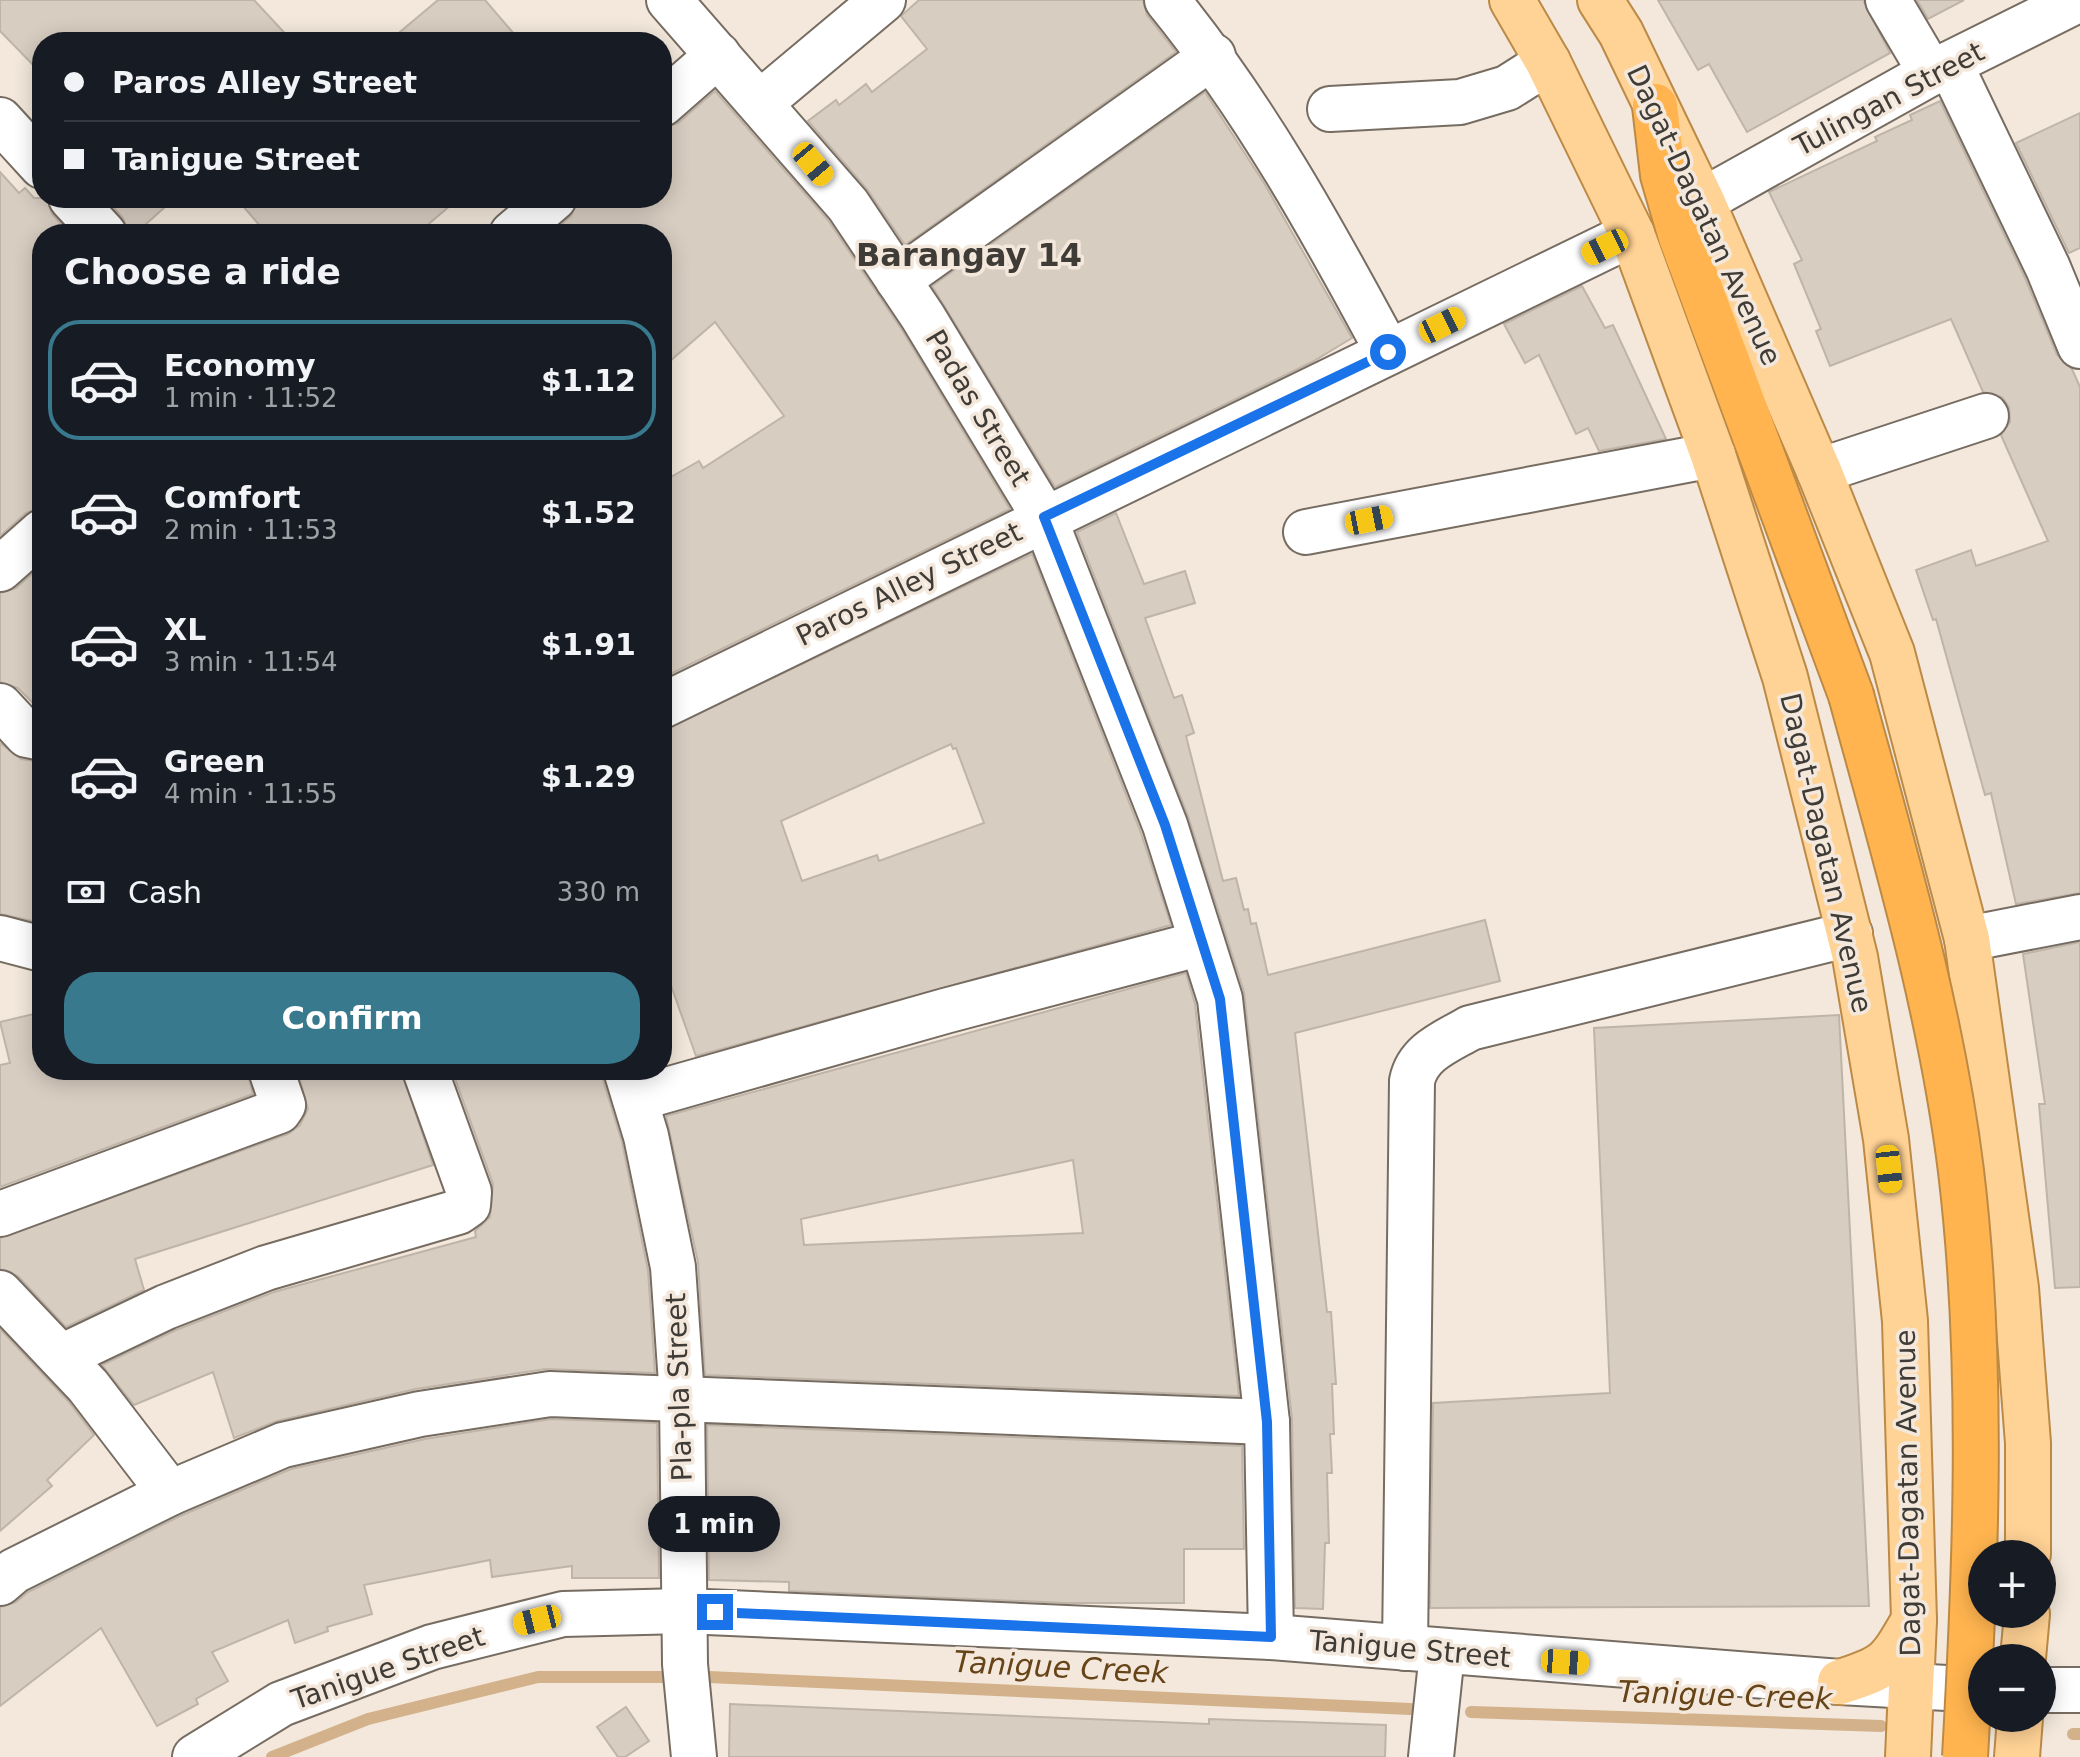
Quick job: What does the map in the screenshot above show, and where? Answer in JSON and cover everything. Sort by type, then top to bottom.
[{"type":"highway","points":[[1655,106],[1663,175],[1681,237],[1851,695],[1920,947],[1961,1171],[1974,1370],[1975,1591],[1965,1757]]},
{"type":"main road","name":"Dagat-Dagatan Avenue","points":[[1512,0],[1548,62],[1632,234],[1713,455],[1785,677],[1850,934],[1886,1139],[1905,1321],[1914,1620],[1908,1757]]},
{"type":"main road","name":"Dagat-Dagatan Avenue","points":[[1600,0],[1621,33],[1702,201],[1819,471],[1892,653],[1967,939],[2016,1288],[2028,1443],[2028,1540]]},
{"type":"main road","points":[[1840,1682],[1878,1670],[1893,1657],[1914,1620]]},
{"type":"main road","points":[[2017,1757],[2019,1732]]},
{"type":"street","name":"Padas Street","points":[[669,0],[848,205],[898,280],[1044,517],[1165,825],[1220,999],[1267,1422],[1271,1637]]},
{"type":"street","points":[[761,102],[883,0]]},
{"type":"street","points":[[1167,0],[1213,56],[1311,210],[1388,352]]},
{"type":"street","points":[[1888,0],[1940,69],[2064,260],[2080,346]]},
{"type":"street","name":"Tulingan Street","points":[[1702,201],[1940,69],[2078,0]]},
{"type":"street","points":[[672,95],[718,55]]},
{"type":"street","points":[[898,280],[1213,56]]},
{"type":"street","points":[[1330,109],[1460,102],[1507,88],[1548,62]]},
{"type":"street","points":[[0,120],[32,155]]},
{"type":"street","points":[[80,208],[95,224]]},
{"type":"street","points":[[524,224],[542,208]]},
{"type":"street","name":"Paros Alley Street","points":[[672,701],[1044,517],[1632,234]]},
{"type":"street","points":[[1819,471],[1986,416]]},
{"type":"street","points":[[1306,532],[1713,455]]},
{"type":"street","points":[[0,569],[32,541]]},
{"type":"street","points":[[0,706],[27,735],[32,736]]},
{"type":"street","points":[[1967,939],[2080,917]]},
{"type":"street","points":[[1431,1757],[1424,1650],[1412,1081],[1415,1066],[1433,1049],[1470,1028],[1850,934]]},
{"type":"street","points":[[0,938],[32,946]]},
{"type":"street","points":[[672,1074],[945,1011],[1202,943]]},
{"type":"street","points":[[0,1214],[279,1111],[283,1105],[274,1080]]},
{"type":"street","points":[[61,1357],[166,1307],[266,1268],[458,1212],[468,1205],[469,1192],[429,1080]]},
{"type":"street","name":"Pla-pla Street","points":[[630,1084],[673,1267],[682,1398],[684,1611],[694,1757]]},
{"type":"street","points":[[0,1293],[61,1357],[144,1454],[170,1493]]},
{"type":"street","points":[[5,1570],[170,1493],[283,1445],[420,1414],[550,1394],[1267,1422]]},
{"type":"street","name":"Tanigue Street","points":[[195,1757],[281,1704],[432,1647],[563,1614],[684,1611],[1271,1637],[1968,1689]]},
{"type":"street","points":[[2056,1690],[2080,1690]]},
{"type":"building","points":[[0,0],[254,0],[284,32],[32,32],[32,64],[0,31]]},
{"type":"building","points":[[438,0],[485,0],[512,32],[400,32]]},
{"type":"building","points":[[919,0],[1143,0],[1147,15],[1176,52],[905,245],[867,189],[808,121],[836,100],[839,105],[866,84],[872,92],[927,49],[901,16]]},
{"type":"building","points":[[1658,0],[1863,0],[1890,53],[1747,132],[1709,64],[1698,70]]},
{"type":"building","points":[[1917,0],[1964,0],[1928,19]]},
{"type":"building","points":[[715,91],[828,220],[902,330],[1010,509],[672,673],[672,476],[699,461],[703,468],[784,416],[715,322],[672,359],[672,224],[562,224],[571,216],[574,208],[672,208],[672,125]]},
{"type":"building","points":[[1205,92],[1264,183],[1352,338],[1312,362],[1055,487],[932,286]]},
{"type":"building","points":[[1940,101],[2025,278],[2057,355],[2072,369],[2080,387],[2080,893],[2016,904],[1991,793],[1985,795],[1936,619],[1933,620],[1916,570],[1971,550],[1976,566],[2048,541],[2001,435],[2010,422],[2009,407],[2002,397],[1983,392],[1951,319],[1830,366],[1816,331],[1821,329],[1794,264],[1802,260],[1769,192],[1877,141],[1875,137],[1912,120],[1910,115]]},
{"type":"building","points":[[2080,113],[2080,248],[2069,253],[2016,143]]},
{"type":"building","points":[[0,172],[19,193],[25,188],[32,196],[32,208],[50,208],[61,224],[32,224],[32,511],[0,536]]},
{"type":"building","points":[[114,208],[164,208],[146,224],[125,224]]},
{"type":"building","points":[[245,208],[447,208],[429,224],[258,224]]},
{"type":"building","points":[[1582,286],[1605,328],[1613,325],[1666,439],[1599,451],[1588,428],[1576,434],[1539,355],[1525,363],[1504,324]]},
{"type":"building","points":[[1116,513],[1144,584],[1185,571],[1195,603],[1145,618],[1174,698],[1182,695],[1194,733],[1186,736],[1223,881],[1236,878],[1244,910],[1248,909],[1251,924],[1256,923],[1268,975],[1485,920],[1500,981],[1295,1033],[1327,1312],[1331,1312],[1336,1384],[1332,1384],[1334,1434],[1330,1434],[1332,1473],[1327,1473],[1329,1543],[1325,1543],[1323,1609],[1295,1608],[1292,1419],[1244,992],[1188,816],[1077,532]]},
{"type":"building","points":[[1032,554],[1141,833],[1171,925],[696,1056],[672,988],[672,726]],"holes":[[[951,744],[953,749],[956,748],[984,823],[879,861],[877,855],[802,881],[781,821]]]},
{"type":"building","points":[[32,574],[32,702],[18,688],[0,682],[0,593],[16,588]]},
{"type":"building","points":[[0,743],[21,759],[32,761],[32,921],[0,914]]},
{"type":"building","points":[[2080,942],[2080,1287],[2055,1288],[2039,1104],[2045,1104],[2023,954]]},
{"type":"building","points":[[1186,973],[1195,1004],[1239,1396],[705,1375],[698,1262],[666,1116]],"holes":[[[1073,1160],[1083,1233],[804,1245],[801,1219]]]},
{"type":"building","points":[[32,1014],[32,1080],[250,1080],[253,1094],[0,1187],[0,1065],[10,1063],[0,1022]]},
{"type":"building","points":[[1839,1015],[1869,1606],[1430,1608],[1433,1403],[1610,1393],[1594,1028]]},
{"type":"building","points":[[300,1080],[404,1080],[433,1165],[135,1259],[144,1290],[66,1327],[18,1276],[0,1269],[0,1238],[288,1134],[300,1125],[308,1109]]},
{"type":"building","points":[[456,1080],[603,1080],[622,1142],[648,1270],[655,1373],[546,1369],[416,1389],[277,1421],[234,1438],[213,1372],[134,1405],[102,1365],[176,1330],[274,1292],[476,1237],[475,1231],[490,1217],[493,1184]]},
{"type":"building","points":[[0,1329],[69,1402],[94,1435],[47,1480],[52,1486],[0,1531]]},
{"type":"building","points":[[551,1419],[657,1423],[659,1578],[572,1578],[572,1566],[492,1577],[490,1560],[364,1585],[372,1614],[327,1627],[328,1631],[295,1643],[288,1620],[212,1652],[228,1681],[196,1699],[198,1704],[157,1726],[101,1628],[0,1706],[0,1607],[16,1602],[28,1592],[180,1516],[291,1469],[425,1439]]},
{"type":"building","points":[[707,1425],[1242,1446],[1244,1549],[1184,1549],[1184,1603],[1066,1603],[789,1591],[789,1582],[709,1580]]},
{"type":"building","points":[[730,1704],[1209,1724],[1209,1719],[1386,1725],[1385,1757],[729,1757]]},
{"type":"building","points":[[626,1707],[649,1741],[625,1757],[618,1757],[597,1727]]},
{"type":"waterway","name":"Tanigue Creek","points":[[272,1757],[368,1719],[538,1677],[671,1677]]},
{"type":"waterway","name":"Tanigue Creek","points":[[709,1677],[1410,1709]]},
{"type":"waterway","name":"Tanigue Creek","points":[[1471,1712],[1881,1726]]},
{"type":"waterway","name":"Tanigue Creek","points":[[2073,1734],[2080,1734]]},
{"type":"district","name":"Barangay 14","points":[[969,255]]},
{"type":"route","points":[[715,1612],[1271,1637],[1267,1422],[1240,1157],[1220,999],[1165,825],[1044,517],[1388,352]]}]
